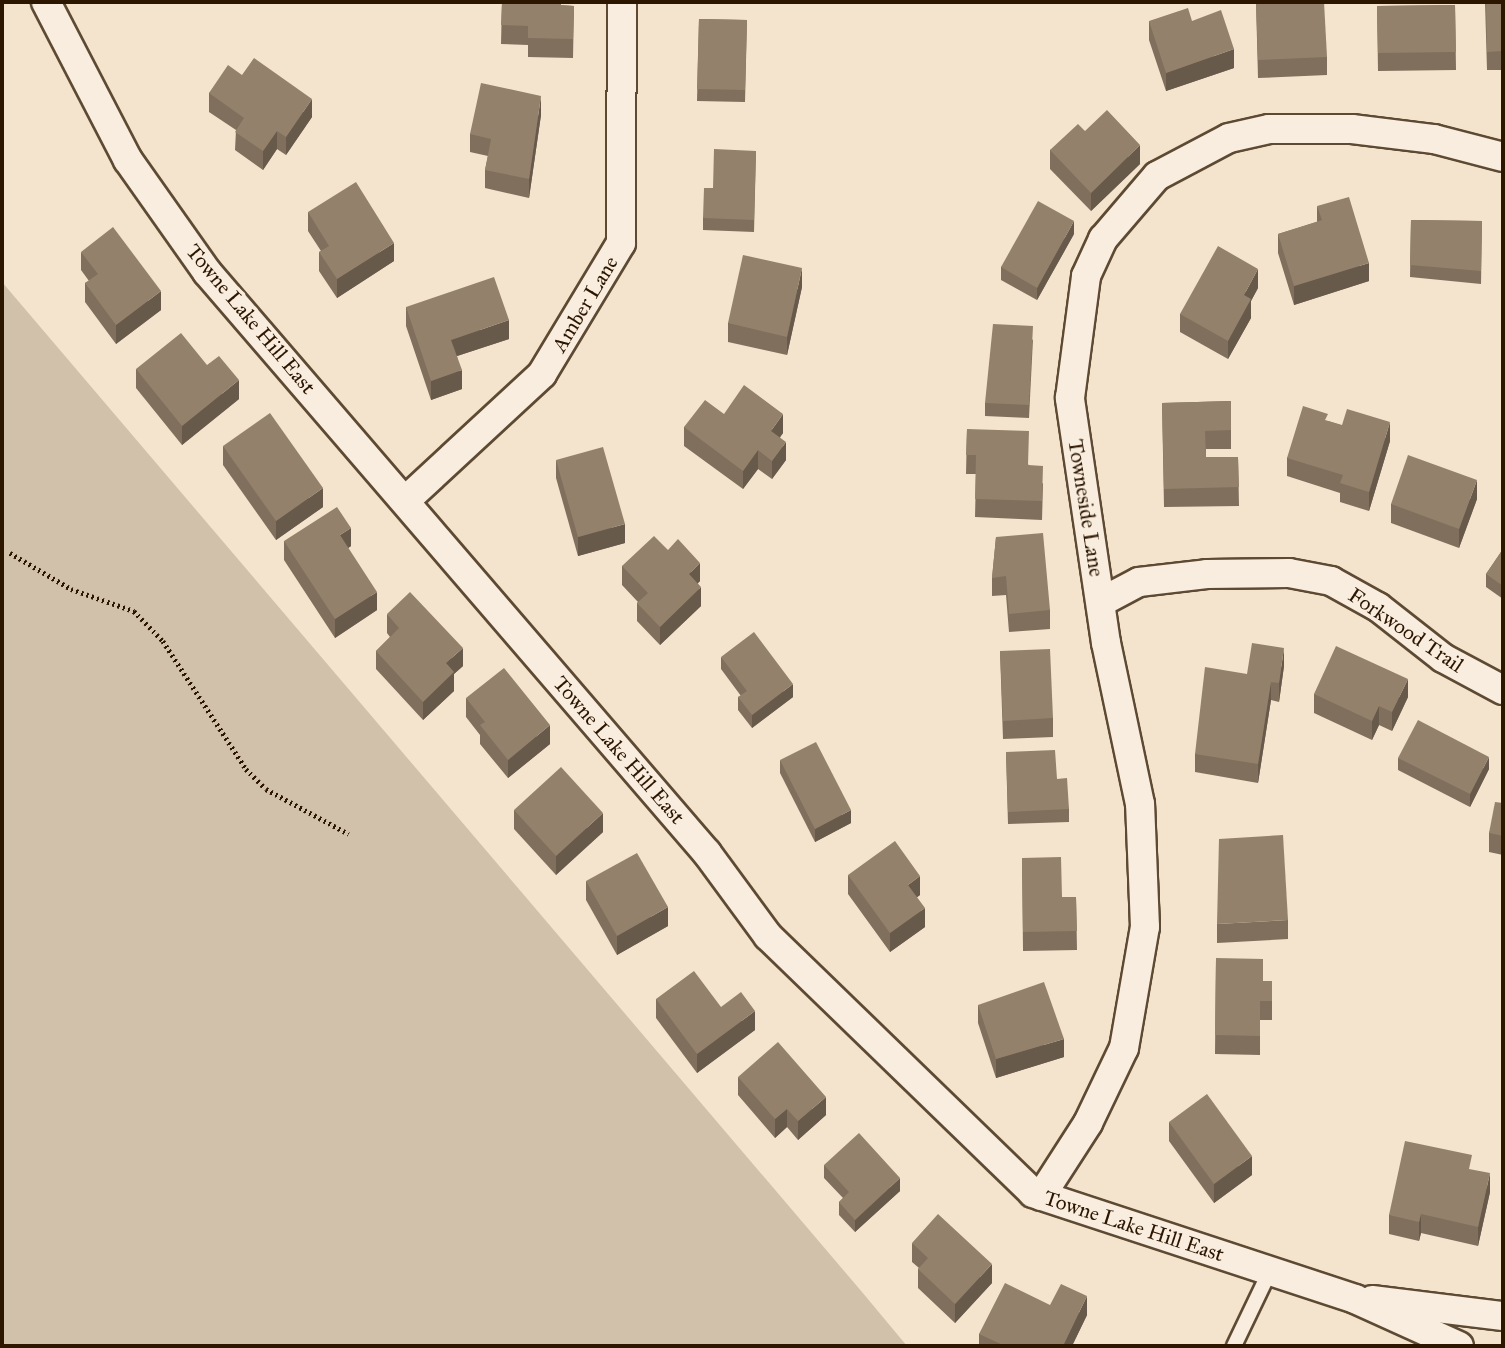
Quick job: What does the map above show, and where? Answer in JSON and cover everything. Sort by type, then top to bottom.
[{"type":"street","name":"Towne Lake Hill East","points":[[46,2],[128,160],[207,272],[707,853],[768,936],[1041,1196],[1355,1299],[1459,1346]]},
{"type":"street","name":"Amber Lane","points":[[405,502],[542,374],[621,243],[622,2]]},
{"type":"street","name":"Towneside Lane","points":[[1041,1196],[1108,1087],[1141,968],[1143,831],[1074,439],[1070,357],[1086,276],[1127,205],[1191,154],[1269,129],[1393,133],[1503,157]]},
{"type":"street","name":"Forkwood Trail","points":[[1101,601],[1139,582],[1207,574],[1289,573],[1331,581],[1378,607],[1443,658],[1503,690]]},
{"type":"street","name":"Towne Lake Hill East","points":[[1355,1299],[1464,1306],[1503,1316]]},
{"type":"lane","points":[[1234,1346],[1270,1271]]},
{"type":"path","points":[[10,553],[71,589],[134,611],[163,641],[246,769],[266,789],[349,834]]},
{"type":"shaded area","points":[[2,282],[862,1292],[907,1346],[2,1346]]},
{"type":"building","points":[[502,2],[561,2],[561,5],[574,6],[573,39],[528,38],[528,26],[501,25]]},
{"type":"building","points":[[1256,2],[1324,2],[1327,57],[1258,60]]},
{"type":"building","points":[[1486,2],[1503,2],[1503,51],[1487,52]]},
{"type":"building","points":[[1455,5],[1456,52],[1378,53],[1377,6]]},
{"type":"building","points":[[1188,8],[1192,21],[1221,10],[1234,49],[1166,73],[1149,21]]},
{"type":"building","points":[[699,19],[747,20],[745,90],[697,89]]},
{"type":"building","points":[[254,58],[312,99],[286,137],[277,131],[263,151],[235,132],[244,118],[209,93],[228,65],[242,75]]},
{"type":"building","points":[[481,83],[541,96],[529,179],[485,170],[491,139],[470,134]]},
{"type":"building","points":[[1107,110],[1140,145],[1091,193],[1050,150],[1078,124],[1085,131]]},
{"type":"building","points":[[714,149],[756,151],[754,220],[703,218],[704,188],[713,188]]},
{"type":"building","points":[[356,182],[394,243],[337,279],[319,252],[329,246],[308,212]]},
{"type":"building","points":[[1349,197],[1369,263],[1294,286],[1278,234],[1322,220],[1317,206]]},
{"type":"building","points":[[1038,201],[1074,221],[1037,288],[1001,267]]},
{"type":"building","points":[[1411,220],[1482,221],[1481,271],[1410,265]]},
{"type":"building","points":[[113,227],[161,291],[116,325],[85,283],[98,274],[81,252]]},
{"type":"building","points":[[1218,246],[1258,269],[1244,295],[1251,299],[1228,341],[1180,314]]},
{"type":"building","points":[[743,255],[802,268],[787,337],[728,323]]},
{"type":"building","points":[[494,277],[509,320],[451,340],[462,370],[431,381],[406,307]]},
{"type":"building","points":[[993,324],[1033,326],[1029,405],[985,403]]},
{"type":"building","points":[[181,333],[207,365],[219,356],[239,380],[182,426],[136,369]]},
{"type":"building","points":[[744,385],[783,414],[771,431],[786,442],[772,461],[758,450],[743,471],[684,427],[705,400],[724,414]]},
{"type":"building","points":[[1231,401],[1231,430],[1205,431],[1206,457],[1238,457],[1239,487],[1164,489],[1162,403]]},
{"type":"building","points":[[1303,406],[1328,414],[1325,420],[1342,425],[1347,409],[1390,422],[1369,492],[1340,483],[1343,475],[1287,458]]},
{"type":"building","points":[[270,413],[323,488],[276,521],[223,446]]},
{"type":"building","points":[[967,429],[1029,431],[1028,465],[1043,466],[1042,501],[975,499],[976,455],[966,455]]},
{"type":"building","points":[[603,447],[625,524],[578,537],[556,460]]},
{"type":"building","points":[[1408,455],[1477,480],[1459,529],[1391,504]]},
{"type":"building","points":[[337,507],[351,528],[340,535],[377,592],[335,619],[284,541]]},
{"type":"building","points":[[1043,533],[1050,610],[1009,614],[1006,576],[992,578],[996,537]]},
{"type":"building","points":[[654,536],[668,550],[678,539],[700,563],[689,574],[701,587],[660,627],[637,603],[648,593],[622,566]]},
{"type":"building","points":[[1503,549],[1503,586],[1486,574]]},
{"type":"building","points":[[410,592],[463,648],[446,663],[454,672],[423,702],[376,651],[399,628],[387,614]]},
{"type":"building","points":[[754,632],[793,684],[752,715],[738,697],[747,691],[721,657]]},
{"type":"building","points":[[1252,643],[1284,648],[1279,683],[1271,682],[1258,764],[1195,754],[1205,667],[1247,674]]},
{"type":"building","points":[[1336,646],[1408,679],[1392,712],[1379,706],[1372,721],[1314,694]]},
{"type":"building","points":[[1050,649],[1053,718],[1003,721],[1000,651]]},
{"type":"building","points":[[504,668],[550,725],[508,760],[480,725],[485,722],[466,698]]},
{"type":"building","points":[[1418,720],[1489,757],[1470,794],[1398,758]]},
{"type":"building","points":[[816,742],[851,810],[815,829],[780,760]]},
{"type":"building","points":[[1055,750],[1057,779],[1067,778],[1069,809],[1008,812],[1006,752]]},
{"type":"building","points":[[561,767],[603,813],[556,856],[514,810]]},
{"type":"building","points":[[1495,802],[1503,803],[1503,836],[1489,833]]},
{"type":"building","points":[[1283,835],[1288,920],[1217,924],[1219,839]]},
{"type":"building","points":[[895,841],[920,876],[908,885],[925,908],[890,933],[848,875]]},
{"type":"building","points":[[637,853],[668,907],[617,936],[586,881]]},
{"type":"building","points":[[1061,857],[1062,897],[1076,897],[1077,931],[1023,932],[1022,858]]},
{"type":"building","points":[[1216,958],[1263,959],[1263,981],[1272,981],[1272,1001],[1260,1001],[1260,1036],[1215,1035]]},
{"type":"building","points":[[694,971],[721,1007],[741,992],[755,1011],[697,1054],[656,999]]},
{"type":"building","points":[[1044,982],[1064,1039],[996,1059],[978,1005]]},
{"type":"building","points":[[778,1042],[826,1097],[798,1121],[787,1109],[775,1119],[738,1077]]},
{"type":"building","points":[[1207,1094],[1252,1156],[1214,1184],[1169,1122]]},
{"type":"building","points":[[859,1133],[900,1178],[855,1220],[839,1202],[849,1192],[824,1165]]},
{"type":"building","points":[[1405,1141],[1472,1155],[1469,1169],[1490,1173],[1478,1227],[1421,1214],[1419,1222],[1389,1215]]},
{"type":"building","points":[[938,1214],[992,1264],[955,1304],[918,1269],[928,1258],[912,1243]]},
{"type":"building","points":[[1005,1283],[1050,1305],[1061,1284],[1087,1296],[1063,1346],[1005,1346],[979,1334]]}]
